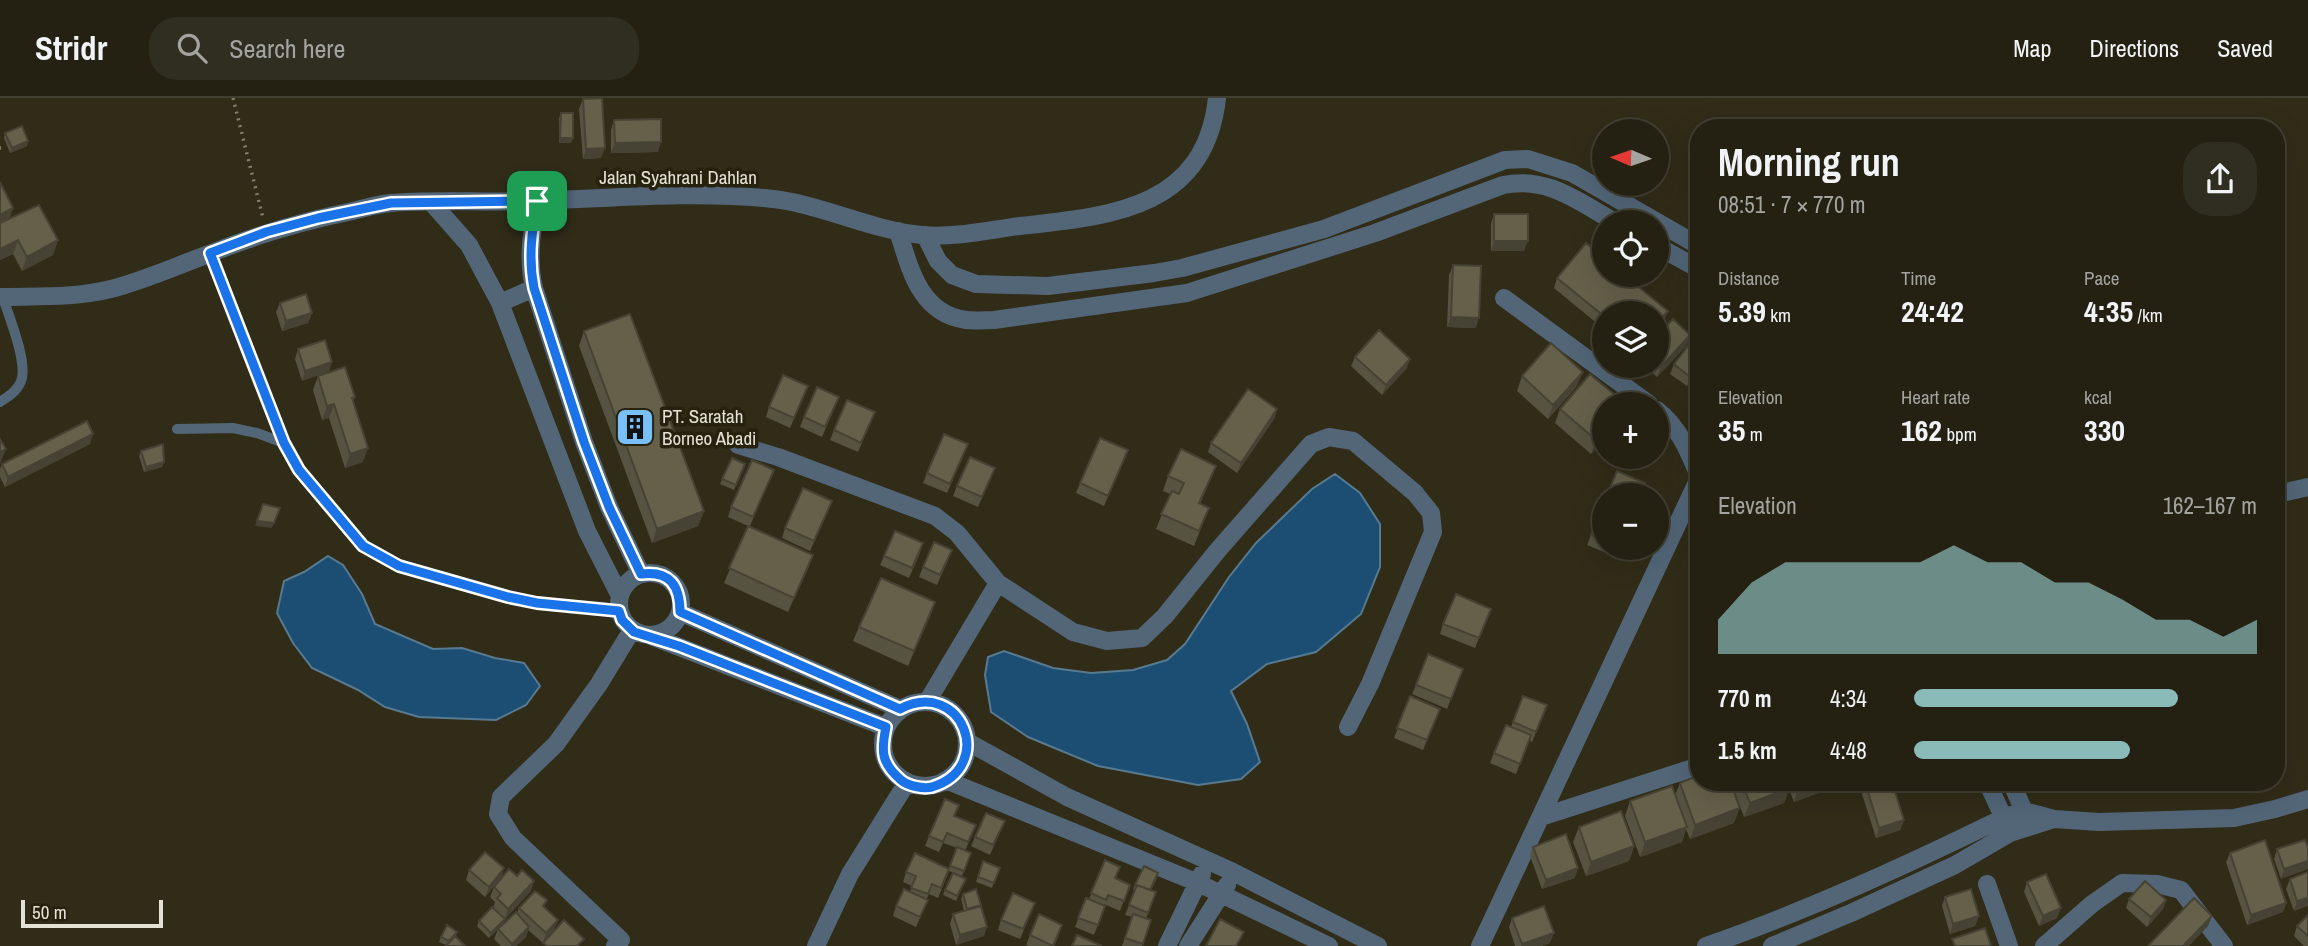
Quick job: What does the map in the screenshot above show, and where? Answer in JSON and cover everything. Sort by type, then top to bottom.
[{"type":"street","name":"Jalan Syahrani Dahlan","points":[[1,297],[76,295],[108,290],[150,278],[266,232],[391,203],[696,195],[764,198],[798,202],[898,231],[925,235],[1075,220],[1135,207],[1175,185],[1198,160],[1214,123],[1217,98]]},
{"type":"street","points":[[925,235],[937,261],[952,275],[976,284],[1048,286],[1154,273],[1182,268],[1324,229],[1505,160],[1528,159],[1572,173],[1690,241]]},
{"type":"street","points":[[898,231],[919,289],[929,303],[946,314],[965,320],[994,320],[1187,293],[1375,233],[1503,186],[1522,182],[1558,191],[1593,210]]},
{"type":"street","points":[[537,201],[530,248],[534,288],[584,442],[609,507],[641,574]]},
{"type":"street","points":[[432,203],[468,245],[500,303],[587,531],[619,603],[622,620],[642,635],[651,636],[886,727]]},
{"type":"street","points":[[1669,253],[1690,264]]},
{"type":"street","points":[[1018,285],[1022,315]]},
{"type":"street","points":[[500,303],[534,288]]},
{"type":"street","points":[[1504,298],[1633,392]]},
{"type":"street","points":[[1669,421],[1690,455]]},
{"type":"street","points":[[738,445],[778,457],[934,516],[957,533],[998,583],[1073,632],[1107,642],[1142,638],[1165,616],[1217,550],[1311,444],[1329,437],[1353,441],[1415,493],[1431,513],[1433,532],[1370,684],[1348,727]]},
{"type":"street","points":[[2285,492],[2308,487]]},
{"type":"street","points":[[1480,946],[1690,496]]},
{"type":"street","points":[[619,603],[628,582],[641,574],[662,575],[670,580],[680,598],[680,612],[671,628],[651,636]]},
{"type":"street","points":[[928,702],[998,583]]},
{"type":"street","points":[[680,612],[900,709]]},
{"type":"street","points":[[621,944],[513,838],[498,814],[501,797],[556,744],[599,684],[632,630]]},
{"type":"street","points":[[911,704],[939,704],[954,713],[964,726],[968,742],[963,764],[948,781],[927,788],[906,784],[889,769],[882,748],[886,727],[900,709],[911,704]]},
{"type":"street","points":[[968,742],[1067,797],[1233,872],[1378,946]]},
{"type":"street","points":[[1541,817],[1690,769]]},
{"type":"street","points":[[948,781],[1196,882],[1329,946]]},
{"type":"street","points":[[816,946],[850,874],[906,784]]},
{"type":"street","points":[[1995,791],[2007,825]]},
{"type":"street","points":[[2015,791],[2028,819]]},
{"type":"street","points":[[1706,946],[1775,922],[2007,825],[2028,819],[2054,818],[2098,822],[2234,818],[2308,799]]},
{"type":"street","points":[[1772,946],[1851,914],[1955,865],[2007,825]]},
{"type":"street","points":[[1167,946],[1196,882],[1209,863]]},
{"type":"street","points":[[1188,946],[1233,872]]},
{"type":"street","points":[[2044,946],[2092,904],[2122,883],[2157,884],[2181,890],[2224,946]]},
{"type":"street","points":[[1987,884],[2009,946]]},
{"type":"lane","points":[[210,253],[284,443],[299,470],[363,546],[399,566],[508,597],[537,603],[619,603]]},
{"type":"lane","points":[[0,402],[15,392],[22,379],[22,361],[1,297]]},
{"type":"lane","points":[[177,429],[233,428],[284,443]]},
{"type":"path","points":[[233,98],[266,232]]},
{"type":"water","points":[[1335,474],[1360,493],[1380,524],[1380,567],[1361,614],[1316,652],[1267,664],[1231,691],[1247,724],[1260,762],[1241,779],[1198,785],[1098,766],[1028,737],[991,712],[985,675],[988,657],[1004,651],[1053,668],[1091,673],[1133,670],[1167,660],[1185,644],[1229,577],[1256,543],[1312,489]]},
{"type":"water","points":[[328,556],[343,565],[362,594],[375,624],[433,649],[462,648],[524,663],[540,686],[526,705],[496,720],[419,717],[385,707],[358,690],[312,668],[293,643],[277,613],[284,581]]},
{"type":"building","points":[[602,98],[605,148],[586,149],[583,99]]},
{"type":"building","points":[[561,113],[573,113],[573,138],[560,138]]},
{"type":"building","points":[[661,119],[661,142],[615,143],[614,120]]},
{"type":"building","points":[[22,126],[28,141],[12,148],[5,133]]},
{"type":"building","points":[[0,182],[13,208],[0,215]]},
{"type":"building","points":[[39,205],[58,240],[27,257],[18,240],[0,249],[0,223]]},
{"type":"building","points":[[1494,214],[1528,214],[1528,241],[1494,241]]},
{"type":"building","points":[[1586,243],[1592,248],[1592,287],[1639,287],[1656,301],[1592,301],[1592,306],[1557,278]]},
{"type":"building","points":[[1453,265],[1481,266],[1479,318],[1451,317]]},
{"type":"building","points":[[306,294],[312,313],[286,321],[280,303]]},
{"type":"building","points":[[630,314],[704,511],[657,529],[584,331]]},
{"type":"building","points":[[1673,319],[1690,335],[1669,358],[1669,323]]},
{"type":"building","points":[[1379,330],[1410,359],[1386,385],[1355,357]]},
{"type":"building","points":[[325,340],[332,362],[305,371],[298,349]]},
{"type":"building","points":[[1551,343],[1583,372],[1553,405],[1522,376]]},
{"type":"building","points":[[1690,343],[1690,377],[1674,364]]},
{"type":"building","points":[[345,367],[368,448],[350,454],[334,404],[327,406],[318,376]]},
{"type":"building","points":[[1590,374],[1612,392],[1592,392],[1592,437],[1560,409]]},
{"type":"building","points":[[783,375],[808,386],[794,418],[769,407]]},
{"type":"building","points":[[817,387],[839,397],[825,427],[804,417]]},
{"type":"building","points":[[1248,389],[1277,409],[1241,463],[1211,443]]},
{"type":"building","points":[[847,400],[875,412],[861,443],[834,430]]},
{"type":"building","points":[[87,421],[93,434],[8,477],[2,464]]},
{"type":"building","points":[[944,434],[968,444],[950,484],[927,473]]},
{"type":"building","points":[[1100,438],[1128,450],[1108,496],[1080,483]]},
{"type":"building","points":[[0,439],[6,449],[0,452]]},
{"type":"building","points":[[163,444],[164,462],[146,467],[141,451]]},
{"type":"building","points":[[1181,449],[1216,466],[1199,503],[1209,508],[1199,531],[1161,514],[1172,491],[1179,494],[1184,483],[1168,476]]},
{"type":"building","points":[[970,457],[995,468],[982,497],[957,486]]},
{"type":"building","points":[[732,458],[745,464],[736,485],[722,479]]},
{"type":"building","points":[[752,460],[774,470],[753,517],[731,507]]},
{"type":"building","points":[[1617,471],[1645,483],[1612,483]]},
{"type":"building","points":[[803,488],[832,501],[814,541],[785,528]]},
{"type":"building","points":[[263,504],[280,508],[274,523],[257,521]]},
{"type":"building","points":[[748,526],[813,555],[794,598],[729,568]]},
{"type":"building","points":[[895,531],[923,543],[912,568],[884,556]]},
{"type":"building","points":[[934,542],[952,550],[940,575],[923,567]]},
{"type":"building","points":[[881,578],[935,602],[914,651],[859,627]]},
{"type":"building","points":[[1456,594],[1491,609],[1479,638],[1443,624]]},
{"type":"building","points":[[1428,654],[1463,669],[1451,699],[1416,685]]},
{"type":"building","points":[[1410,696],[1440,709],[1427,740],[1397,728]]},
{"type":"building","points":[[1523,696],[1547,705],[1536,732],[1513,722]]},
{"type":"building","points":[[1506,725],[1531,735],[1520,764],[1494,753]]},
{"type":"building","points":[[1690,779],[1690,791],[1733,791],[1740,808],[1695,825],[1680,783]]},
{"type":"building","points":[[1672,786],[1687,827],[1645,842],[1630,801]]},
{"type":"building","points":[[1745,791],[1782,791],[1750,803]]},
{"type":"building","points":[[1868,791],[1895,791],[1904,820],[1879,828]]},
{"type":"building","points":[[945,799],[959,805],[954,816],[976,825],[968,842],[947,833],[943,842],[929,836]]},
{"type":"building","points":[[1621,811],[1634,846],[1591,862],[1579,827]]},
{"type":"building","points":[[986,813],[1005,821],[993,845],[975,837]]},
{"type":"building","points":[[1566,834],[1578,868],[1546,880],[1533,847]]},
{"type":"building","points":[[2265,840],[2286,903],[2251,915],[2230,853]]},
{"type":"building","points":[[2305,840],[2308,861],[2284,869],[2277,849]]},
{"type":"building","points":[[957,847],[971,853],[964,871],[950,866]]},
{"type":"building","points":[[485,852],[504,868],[489,887],[469,870]]},
{"type":"building","points":[[915,853],[949,869],[941,888],[932,884],[928,894],[911,888],[916,876],[906,872]]},
{"type":"building","points":[[1105,860],[1120,867],[1115,878],[1130,885],[1124,901],[1108,895],[1106,900],[1091,893]]},
{"type":"building","points":[[983,861],[1000,868],[994,883],[978,877]]},
{"type":"building","points":[[1144,866],[1158,873],[1150,890],[1135,885]]},
{"type":"building","points":[[509,869],[517,876],[522,870],[534,881],[508,909],[497,898],[501,894],[494,887]]},
{"type":"building","points":[[2308,872],[2308,898],[2297,901],[2290,879]]},
{"type":"building","points":[[953,873],[966,879],[957,896],[945,890]]},
{"type":"building","points":[[2046,874],[2061,908],[2043,916],[2027,882]]},
{"type":"building","points":[[2145,881],[2166,900],[2151,917],[2129,899]]},
{"type":"building","points":[[1137,885],[1156,892],[1148,913],[1129,905]]},
{"type":"building","points":[[904,889],[928,900],[920,917],[896,906]]},
{"type":"building","points":[[976,889],[981,905],[967,909],[963,894]]},
{"type":"building","points":[[1971,889],[1979,916],[1953,924],[1945,897]]},
{"type":"building","points":[[535,891],[547,900],[543,906],[558,920],[546,933],[519,908]]},
{"type":"building","points":[[1013,893],[1035,903],[1023,929],[1001,920]]},
{"type":"building","points":[[1086,898],[1105,906],[1098,925],[1078,918]]},
{"type":"building","points":[[2194,898],[2212,916],[2183,946],[2148,946]]},
{"type":"building","points":[[981,906],[987,927],[960,935],[953,914]]},
{"type":"building","points":[[1544,906],[1554,933],[1522,944],[1512,918]]},
{"type":"building","points":[[492,907],[505,919],[491,933],[479,921]]},
{"type":"building","points":[[516,912],[529,927],[512,944],[498,929]]},
{"type":"building","points":[[1039,914],[1062,925],[1053,946],[1030,935]]},
{"type":"building","points":[[1133,914],[1151,920],[1143,944],[1125,938]]},
{"type":"building","points":[[2308,915],[2308,936],[2297,926]]},
{"type":"building","points":[[1220,919],[1244,932],[1236,946],[1206,946]]},
{"type":"building","points":[[564,920],[584,939],[577,946],[547,946],[543,943]]},
{"type":"building","points":[[447,925],[457,932],[449,941],[441,937]]},
{"type":"building","points":[[1985,928],[1991,946],[1955,946],[1952,939]]},
{"type":"building","points":[[1077,935],[1102,946],[1072,946]]},
{"type":"building","points":[[455,936],[465,946],[446,946]]},
{"type":"place","name":"PT. Saratah Borneo Abadi","points":[[635,427]]},
{"type":"route","points":[[537,201],[530,248],[534,288],[584,442],[609,507],[641,574],[662,575],[670,580],[680,598],[680,612],[744,641],[900,709],[911,704],[928,702],[939,704],[954,713],[964,726],[968,742],[963,764],[948,781],[927,788],[906,784],[889,769],[882,748],[886,727],[679,646],[634,632],[622,620],[619,611],[537,603],[399,566],[363,546],[299,470],[284,443],[210,253],[266,232],[391,203],[537,201]]}]
